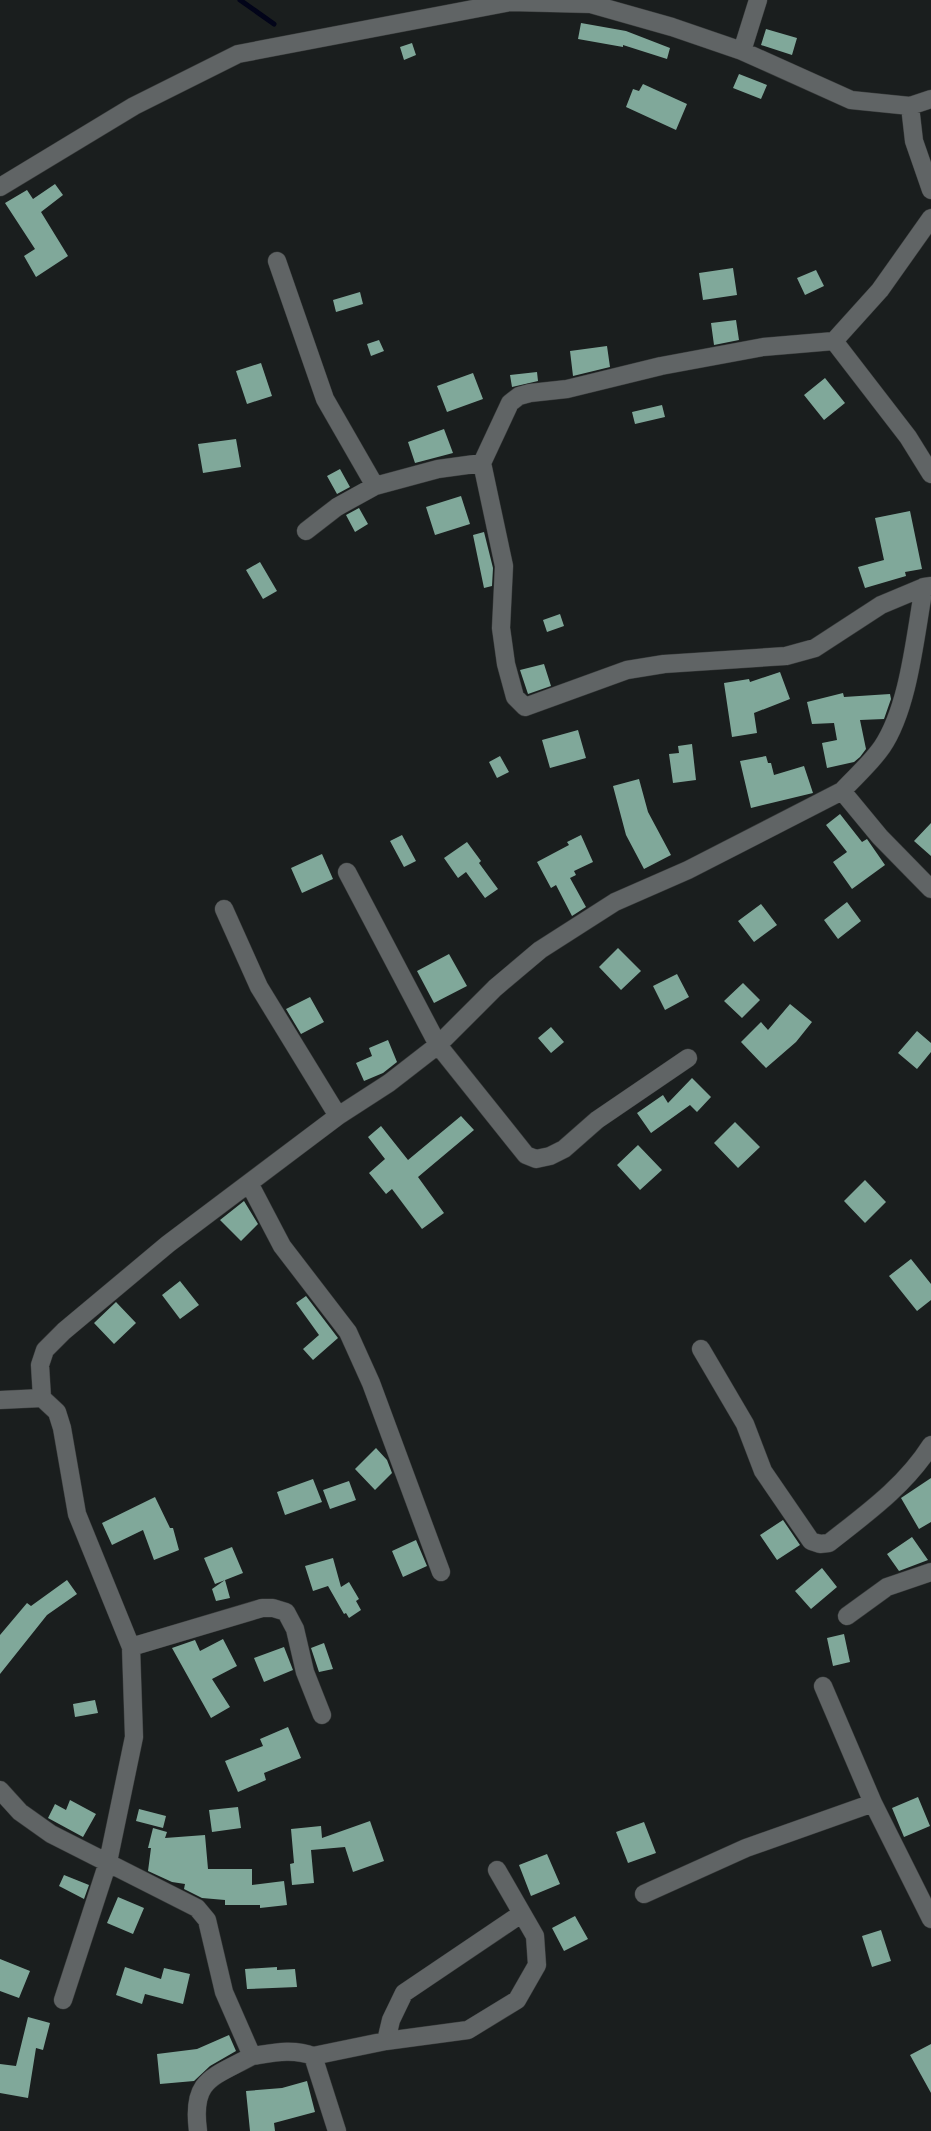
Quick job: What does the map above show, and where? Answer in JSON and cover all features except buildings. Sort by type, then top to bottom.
[{"type":"street","points":[[742,51],[758,0]]},
{"type":"street","points":[[0,187],[134,106],[238,54],[510,2],[591,4],[672,27],[742,51],[850,100],[911,106],[931,99]]},
{"type":"street","points":[[911,106],[914,141],[931,190]]},
{"type":"street","points":[[928,586],[881,605],[815,648],[786,656],[664,664],[627,670],[525,707],[515,697],[506,664],[501,628],[504,566],[482,463],[510,403],[519,396],[567,389],[661,366],[763,348],[834,341],[880,290],[931,218]]},
{"type":"street","points":[[277,261],[325,400],[375,486]]},
{"type":"street","points":[[834,341],[908,437],[931,474]]},
{"type":"street","points":[[306,531],[337,507],[375,486],[438,469],[482,463]]},
{"type":"street","points":[[63,2000],[108,1862],[134,1737],[131,1647],[78,1514],[57,1412],[42,1398],[40,1365],[45,1350],[168,1244],[338,1116],[389,1083],[438,1045],[495,988],[540,950],[615,902],[688,870],[842,791],[881,749],[895,724],[928,586]]},
{"type":"street","points":[[842,791],[880,837],[931,889]]},
{"type":"street","points":[[347,872],[438,1045],[526,1155],[537,1159],[564,1150],[597,1120],[688,1058]]},
{"type":"street","points":[[224,909],[259,987],[338,1116]]},
{"type":"street","points":[[249,1183],[282,1246],[348,1332],[372,1383],[441,1572]]},
{"type":"street","points":[[701,1349],[745,1424],[764,1471],[811,1541],[829,1543],[891,1494],[917,1467],[931,1446]]},
{"type":"street","points":[[0,1400],[42,1398]]},
{"type":"street","points":[[847,1616],[887,1587],[931,1572]]},
{"type":"street","points":[[131,1647],[262,1608],[286,1612],[295,1629],[304,1672],[322,1715]]},
{"type":"street","points":[[823,1686],[873,1802],[931,1919]]},
{"type":"street","points":[[0,1790],[20,1812],[51,1834],[197,1908],[207,1920],[224,1992],[252,2056]]},
{"type":"street","points":[[645,1894],[746,1848],[873,1802]]},
{"type":"street","points":[[198,2131],[195,2109],[199,2093],[210,2078],[252,2056],[288,2052],[303,2052],[313,2056],[386,2041],[468,2030],[517,2000],[537,1965],[535,1936],[497,1870]]},
{"type":"street","points":[[386,2041],[391,2020],[404,1993],[521,1914]]},
{"type":"street","points":[[313,2056],[337,2131]]},
{"type":"waterway","points":[[240,0],[274,24]]}]
